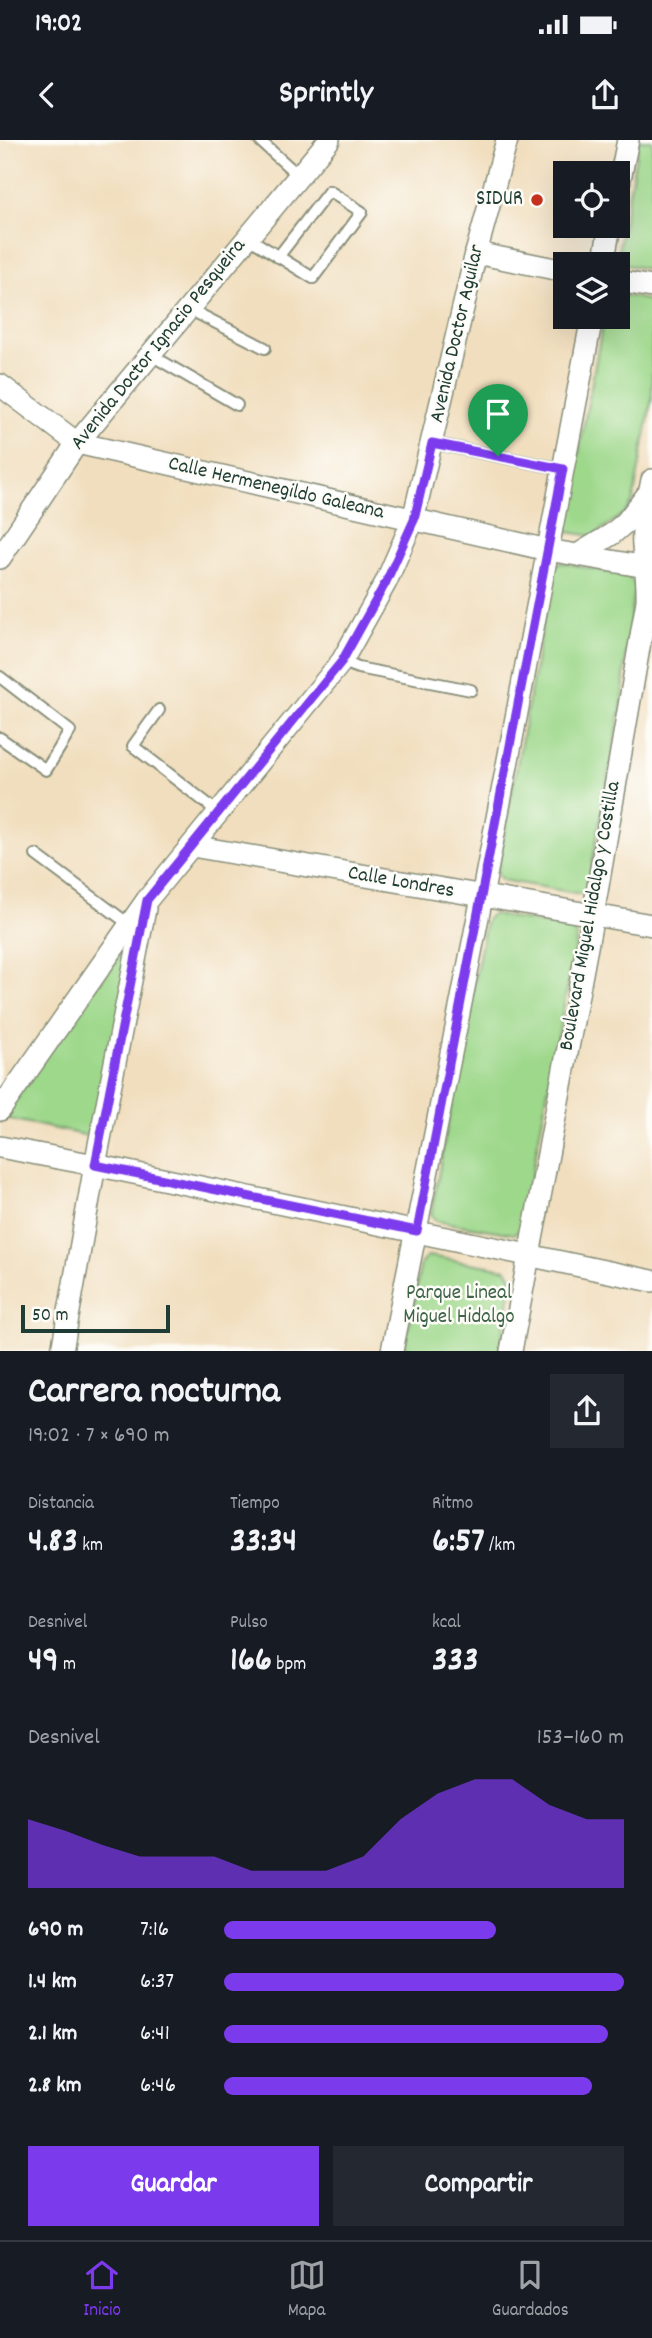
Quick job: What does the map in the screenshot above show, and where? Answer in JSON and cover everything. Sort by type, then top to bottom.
[{"type":"street","name":"Avenida Doctor Ignacio Pesqueira","points":[[0,558],[77,443],[329,140]]},
{"type":"street","name":"Avenida Doctor Aguilar","points":[[0,1110],[147,900],[342,661],[386,582],[414,520],[476,253],[506,140]]},
{"type":"street","points":[[624,161],[628,140]]},
{"type":"street","points":[[476,253],[553,269]]},
{"type":"street","points":[[630,283],[652,287]]},
{"type":"street","points":[[392,1351],[591,329]]},
{"type":"street","name":"Calle Hermenegildo Galeana","points":[[2,391],[77,443],[548,550],[650,567]]},
{"type":"street","points":[[579,554],[626,522],[651,486]]},
{"type":"street","name":"Boulevard Miguel Hidalgo y Costilla","points":[[511,1351],[593,915],[647,601],[650,567],[643,546],[643,530],[651,486]]},
{"type":"street","name":"Calle Londres","points":[[192,846],[652,925]]},
{"type":"street","points":[[62,1351],[147,900]]},
{"type":"street","points":[[0,1147],[652,1281]]},
{"type":"lane","points":[[259,140],[272,144],[299,176]]},
{"type":"lane","points":[[247,237],[278,257],[313,278],[362,212],[329,191],[278,257]]},
{"type":"lane","points":[[187,308],[265,348]]},
{"type":"lane","points":[[151,355],[237,405]]},
{"type":"lane","points":[[432,443],[563,469]]},
{"type":"lane","points":[[342,661],[358,668],[471,690]]},
{"type":"lane","points":[[0,677],[70,731],[46,770],[0,738]]},
{"type":"lane","points":[[159,710],[132,746],[218,812]]},
{"type":"lane","points":[[36,855],[130,925]]},
{"type":"green space","points":[[639,140],[652,140],[652,270],[630,266],[630,252],[618,252],[621,238],[630,238],[630,188]]},
{"type":"green space","points":[[630,296],[652,301],[652,398],[633,501],[626,512],[593,536],[568,532],[565,526],[602,329],[630,329]]},
{"type":"green space","points":[[559,562],[628,576],[635,584],[623,698],[587,890],[581,894],[502,880],[497,874],[553,569]]},
{"type":"green space","points":[[492,914],[572,929],[577,936],[522,1227],[514,1234],[436,1221],[431,1214],[486,920]]},
{"type":"green space","points":[[135,928],[98,1138],[0,1117]]},
{"type":"green space","name":"Parque Lineal Miguel Hidalgo","points":[[428,1256],[506,1269],[513,1277],[500,1351],[404,1351],[421,1263]]},
{"type":"place","name":"SIDUR","points":[[537,200]]},
{"type":"route","points":[[432,443],[498,456],[563,469],[417,1231],[95,1165],[147,900],[342,661],[386,582],[414,520],[432,443]]}]
